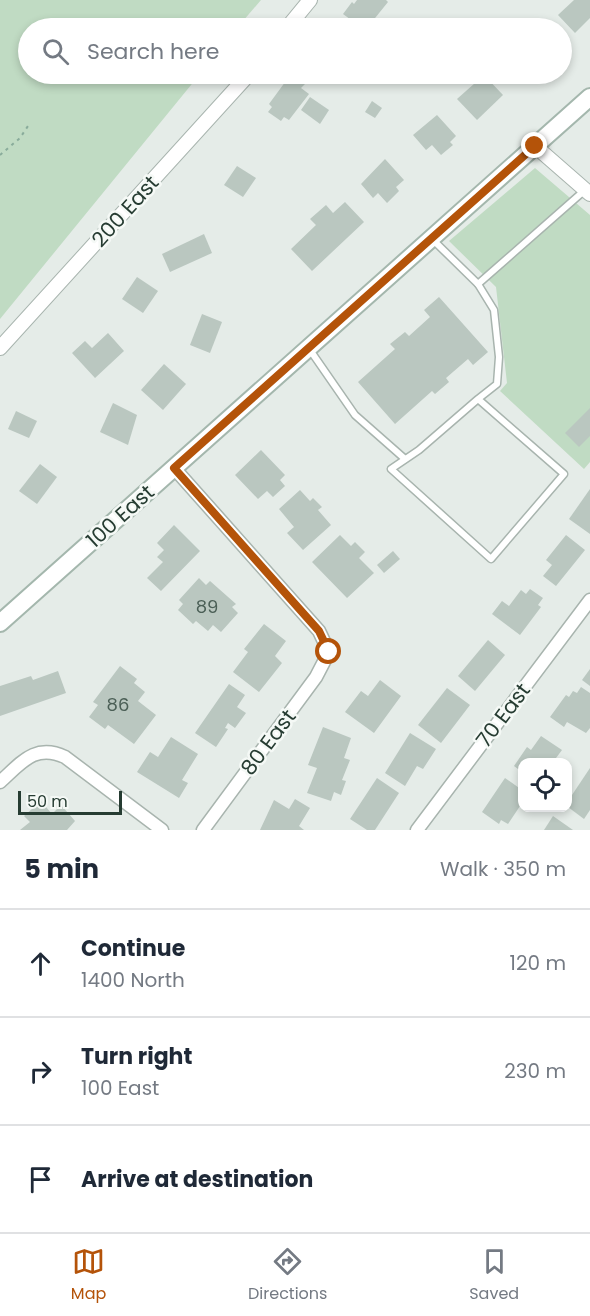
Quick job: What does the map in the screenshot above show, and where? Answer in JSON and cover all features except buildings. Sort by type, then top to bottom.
[{"type":"main road","name":"100 East","points":[[0,623],[590,97]]},
{"type":"street","points":[[295,18],[310,0]]},
{"type":"street","name":"200 East","points":[[0,348],[240,84]]},
{"type":"street","points":[[535,146],[588,192]]},
{"type":"street","name":"80 East","points":[[174,468],[319,631],[329,652],[316,677],[203,830]]},
{"type":"street","name":"70 East","points":[[417,830],[590,600]]},
{"type":"street","points":[[0,783],[31,756],[44,751],[65,757],[162,830]]},
{"type":"lane","points":[[478,284],[588,192]]},
{"type":"lane","points":[[432,238],[478,284],[494,310],[499,357],[497,384],[478,399],[405,459],[392,469],[491,559],[564,474],[478,399]]},
{"type":"lane","points":[[309,348],[355,415],[405,459]]},
{"type":"path","points":[[0,155],[20,138],[28,126]]},
{"type":"green space","points":[[0,0],[261,0],[246,18],[18,18],[18,84],[192,84],[0,319]]},
{"type":"green space","points":[[535,168],[590,215],[590,462],[584,469],[500,391],[507,383],[496,287],[449,241]]},
{"type":"route","points":[[329,652],[326,641],[319,631],[174,468],[535,146]]}]
